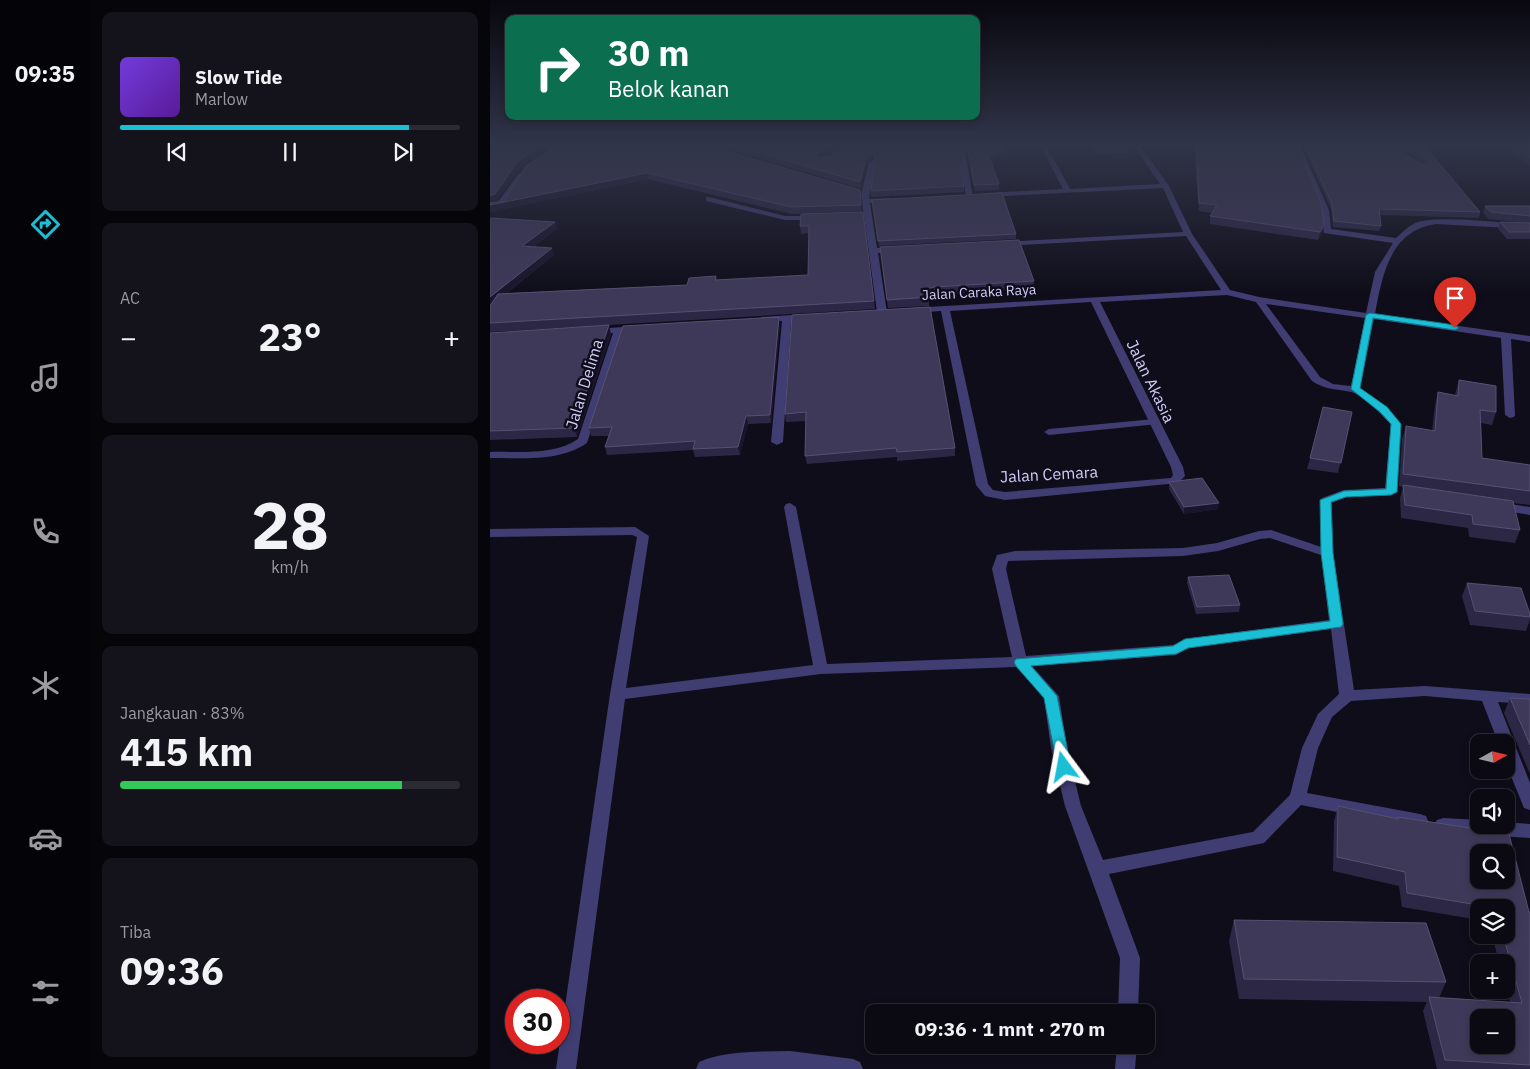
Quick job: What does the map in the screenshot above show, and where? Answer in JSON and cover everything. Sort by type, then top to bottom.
[{"type":"street","points":[[490,207],[501,204],[507,195]]},
{"type":"street","points":[[961,197],[988,195]]},
{"type":"street","points":[[1169,195],[1188,234],[1227,292]]},
{"type":"street","points":[[1318,195],[1325,210],[1327,230],[1398,241]]},
{"type":"street","points":[[895,200],[863,196],[868,215],[872,251],[901,249]]},
{"type":"street","points":[[709,199],[785,218],[830,217]]},
{"type":"street","points":[[858,216],[868,215]]},
{"type":"street","points":[[1355,389],[1379,272],[1398,241],[1410,229],[1427,223],[1530,226]]},
{"type":"street","points":[[990,244],[1188,234]]},
{"type":"street","name":"Jalan Caraka Raya","points":[[872,251],[887,311],[1227,292],[1259,300],[1530,339]]},
{"type":"street","name":"Jalan Akasia","points":[[1094,299],[1177,467],[1179,476]]},
{"type":"street","points":[[1259,300],[1316,379],[1334,387],[1355,389],[1387,413],[1396,424],[1396,492],[1344,494],[1326,500],[1327,553],[1347,696]]},
{"type":"street","name":"Jalan Cemara","points":[[945,308],[982,484],[990,493],[1005,496],[1162,483],[1174,481],[1179,476]]},
{"type":"street","points":[[748,321],[816,316]]},
{"type":"street","points":[[777,442],[787,318]]},
{"type":"street","points":[[589,332],[646,328]]},
{"type":"street","name":"Jalan Delima","points":[[490,455],[564,452],[576,447],[583,441],[619,330]]},
{"type":"street","points":[[1506,335],[1510,415]]},
{"type":"street","points":[[1049,432],[1154,422]]},
{"type":"street","points":[[1484,504],[1530,511]]},
{"type":"street","points":[[790,507],[821,669]]},
{"type":"street","points":[[490,533],[635,531],[643,536],[618,694],[566,1069]]},
{"type":"street","points":[[1128,1004],[1130,958],[1073,806],[1059,748],[1051,696],[1020,662],[1000,569],[1002,558],[1015,555],[1183,552],[1218,547],[1253,536],[1271,534],[1327,553]]},
{"type":"street","points":[[618,694],[821,669],[1020,662],[1176,650],[1185,644],[1336,624]]},
{"type":"street","points":[[1098,869],[1258,838],[1298,798],[1310,748],[1326,714],[1347,696],[1425,692],[1530,699]]},
{"type":"street","points":[[1488,696],[1503,734]]},
{"type":"street","points":[[1515,766],[1530,803]]},
{"type":"street","points":[[1298,798],[1445,825],[1530,830]]},
{"type":"street","points":[[1126,1054],[1126,1069]]},
{"type":"street","points":[[706,1069],[740,1063],[790,1061],[853,1069]]},
{"type":"building","points":[[508,195],[540,195],[490,205],[490,203],[504,201]]},
{"type":"building","points":[[740,195],[860,195],[861,205],[791,207]]},
{"type":"building","points":[[1003,195],[1016,234],[878,241],[872,200]]},
{"type":"building","points":[[1199,195],[1318,195],[1321,203],[1324,225],[1320,232],[1210,216],[1217,205],[1199,203]]},
{"type":"building","points":[[1328,195],[1466,195],[1480,212],[1379,209],[1381,226],[1334,221],[1332,204]]},
{"type":"building","points":[[1485,206],[1530,206],[1530,216],[1491,212]]},
{"type":"building","points":[[863,212],[874,301],[490,323],[490,306],[498,294],[687,285],[689,278],[716,276],[715,280],[808,275],[809,226],[800,226],[801,214]]},
{"type":"building","points":[[490,218],[555,222],[522,246],[552,248],[490,297]]},
{"type":"building","points":[[1500,222],[1530,223],[1530,232],[1509,232]]},
{"type":"building","points":[[1019,240],[1034,281],[934,287],[927,289],[929,297],[887,300],[880,247]]},
{"type":"building","points":[[930,307],[955,448],[897,452],[896,448],[805,456],[806,412],[785,414],[792,315]]},
{"type":"building","points":[[779,317],[770,415],[746,416],[738,447],[693,449],[695,441],[605,447],[612,427],[589,428],[623,326]]},
{"type":"building","points":[[609,325],[574,428],[490,431],[490,333]]},
{"type":"building","points":[[1459,380],[1496,386],[1496,412],[1480,410],[1482,458],[1530,465],[1530,491],[1403,474],[1406,426],[1435,431],[1438,392],[1458,396]]},
{"type":"building","points":[[1323,407],[1352,412],[1341,463],[1310,458]]},
{"type":"building","points":[[1202,478],[1219,503],[1184,507],[1169,482]]},
{"type":"building","points":[[1403,485],[1513,501],[1520,530],[1473,524],[1472,515],[1405,505]]},
{"type":"building","points":[[1229,575],[1240,605],[1197,607],[1188,577]]},
{"type":"building","points":[[1467,583],[1521,588],[1530,617],[1475,611]]},
{"type":"building","points":[[1510,698],[1530,699],[1530,745]]},
{"type":"building","points":[[1338,806],[1398,819],[1398,817],[1470,828],[1470,834],[1509,834],[1512,844],[1470,844],[1470,889],[1515,889],[1515,857],[1530,912],[1530,1065],[1445,1060],[1429,997],[1522,1003],[1515,978],[1515,954],[1508,954],[1506,944],[1515,944],[1515,899],[1470,899],[1470,904],[1407,893],[1405,872],[1337,857]]},
{"type":"building","points":[[1234,920],[1426,923],[1446,982],[1244,979]]},
{"type":"route","points":[[1064,767],[1051,696],[1020,662],[1176,650],[1185,644],[1205,640],[1336,624],[1327,553],[1326,500],[1344,494],[1380,494],[1391,492],[1396,424],[1391,416],[1355,389],[1366,327],[1370,315],[1455,328]]}]
